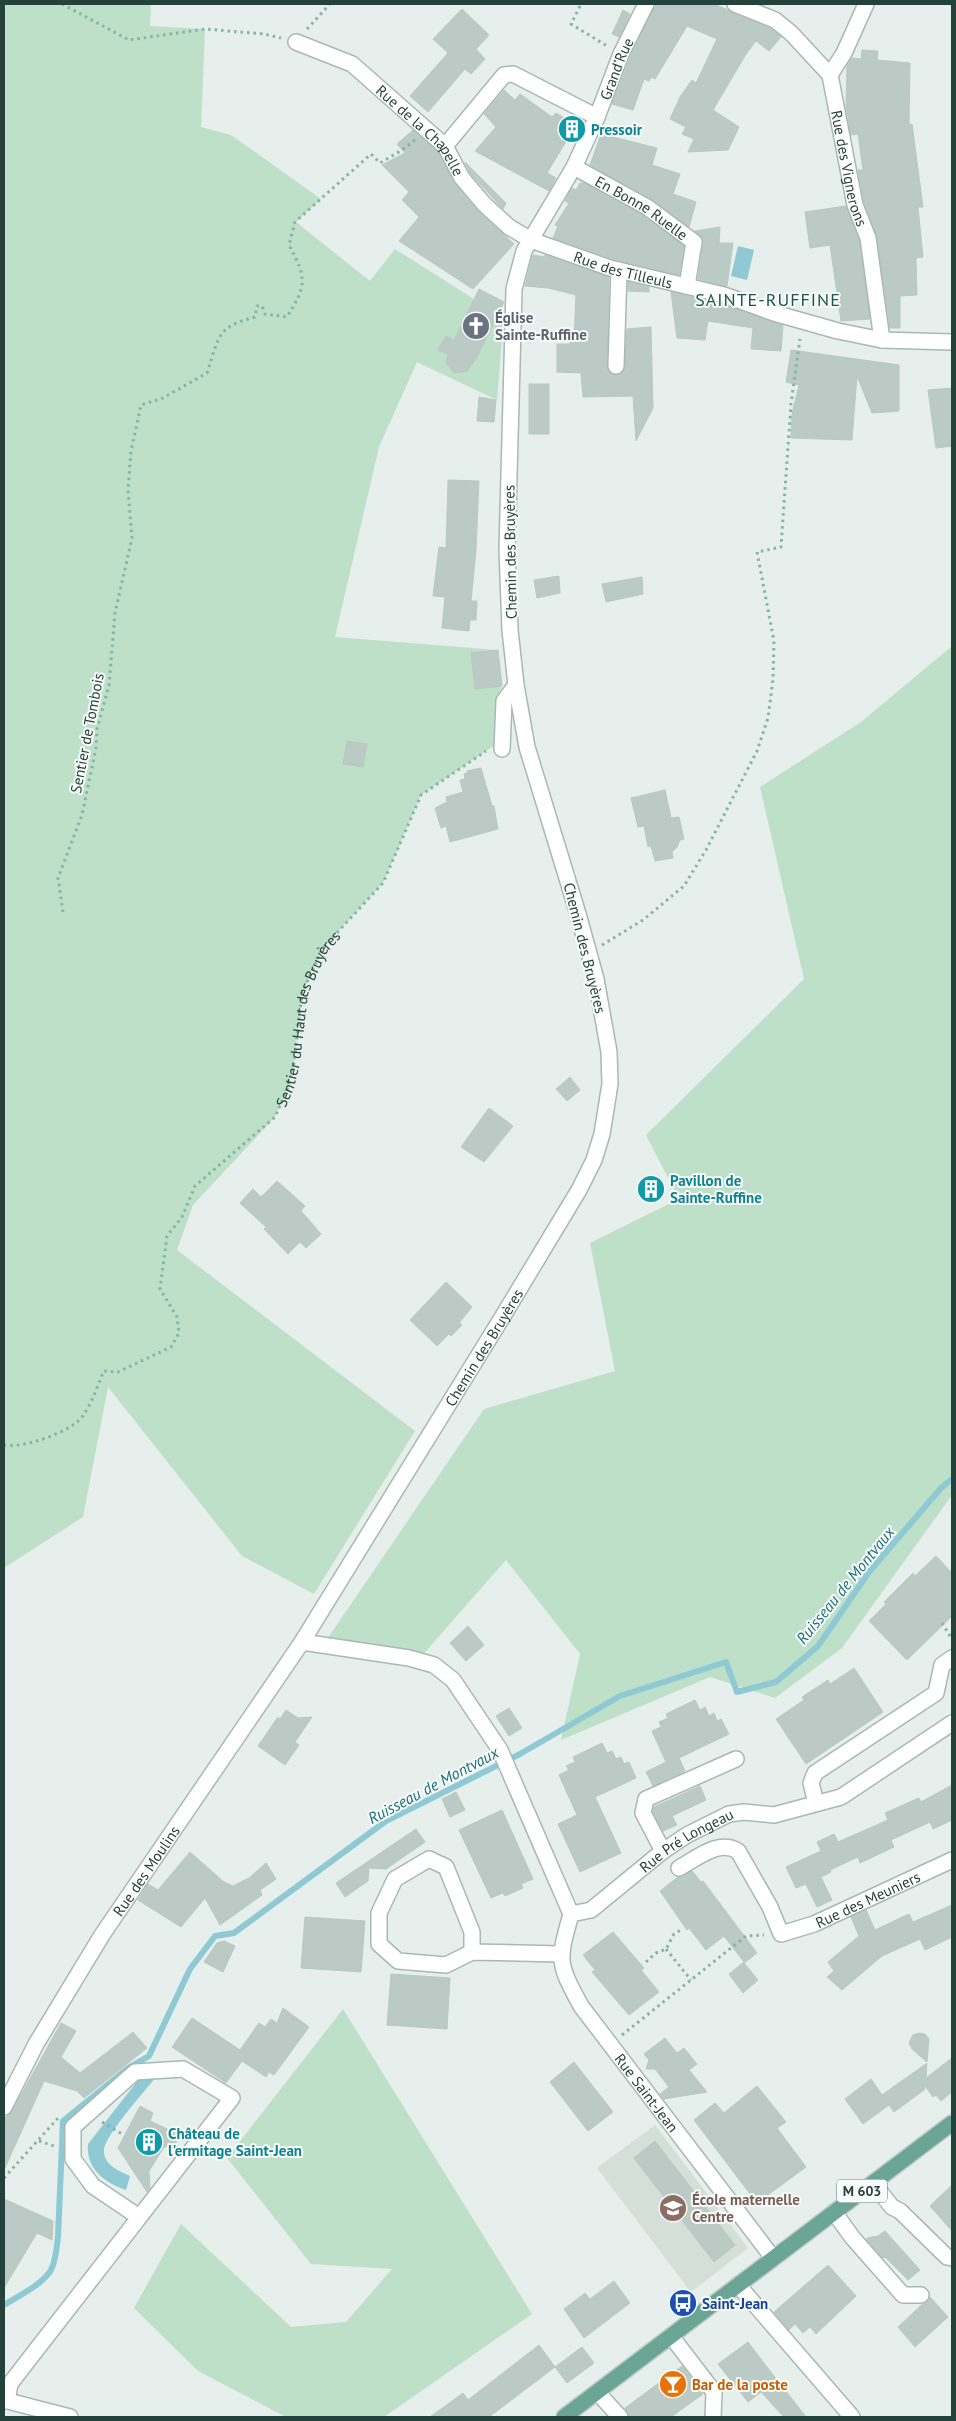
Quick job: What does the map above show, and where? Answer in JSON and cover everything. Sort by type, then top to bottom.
[{"type":"main road","name":"M 603","points":[[564,2417],[952,2123]]},
{"type":"street","name":"Grand’Rue","points":[[531,240],[563,190],[598,116],[621,54],[646,4]]},
{"type":"street","points":[[735,4],[776,20],[791,32],[830,76],[844,53],[866,4]]},
{"type":"street","name":"Rue de la Chapelle","points":[[296,42],[352,64],[445,146],[462,178],[484,204],[509,227],[531,240]]},
{"type":"street","points":[[445,146],[504,75],[513,74],[598,116]]},
{"type":"street","name":"Rue des Vignerons","points":[[830,76],[855,205],[868,238],[882,340]]},
{"type":"street","name":"En Bonne Ruelle","points":[[574,167],[647,207],[694,242],[687,286]]},
{"type":"street","name":"Rue des Tilleuls","points":[[531,240],[619,270],[724,295],[838,331],[882,340],[952,342]]},
{"type":"street","name":"Chemin des Bruyères","points":[[302,1642],[504,1316],[579,1190],[594,1160],[604,1126],[610,1084],[609,1052],[589,953],[527,746],[516,685],[510,630],[507,550],[514,289],[524,251],[531,240]]},
{"type":"street","points":[[616,366],[619,270]]},
{"type":"street","points":[[502,744],[504,701],[516,685]]},
{"type":"street","points":[[302,1642],[409,1658],[434,1665],[453,1680],[500,1750],[571,1914]]},
{"type":"street","name":"Rue des Moulins","points":[[4,2107],[36,2044],[102,1935],[302,1642]]},
{"type":"street","points":[[816,1803],[811,1783],[815,1773],[936,1693],[942,1665],[952,1658]]},
{"type":"street","name":"Rue Pré Longeau","points":[[571,1914],[591,1910],[663,1851],[687,1835],[729,1814],[744,1812],[774,1814],[841,1797],[952,1723]]},
{"type":"street","points":[[663,1851],[643,1813],[646,1800],[736,1759]]},
{"type":"street","points":[[679,1868],[720,1846],[730,1846],[738,1851],[770,1907],[781,1934]]},
{"type":"street","points":[[472,1952],[472,1932],[446,1867],[429,1859],[395,1879],[379,1914],[380,1944],[398,1961],[446,1965],[472,1952],[560,1954]]},
{"type":"street","name":"Rue des Meuniers","points":[[781,1934],[814,1924],[952,1860]]},
{"type":"street","name":"Rue Saint-Jean","points":[[571,1914],[560,1954],[564,1975],[576,1998],[773,2258]]},
{"type":"street","points":[[70,2417],[5,2401],[10,2384],[232,2098],[182,2069],[135,2072],[73,2127],[73,2159],[93,2186],[139,2217]]},
{"type":"street","points":[[873,2182],[892,2207],[900,2212],[947,2257],[952,2258]]},
{"type":"street","points":[[834,2212],[852,2237],[903,2295],[921,2295]]},
{"type":"street","points":[[738,2285],[852,2417]]},
{"type":"street","points":[[670,2336],[714,2392],[713,2417]]},
{"type":"street","points":[[597,2392],[620,2417]]},
{"type":"path","points":[[62,4],[129,40],[205,29],[264,34],[296,42],[330,4]]},
{"type":"path","points":[[580,6],[571,24],[621,54]]},
{"type":"path","name":"Sentier de Tombois","points":[[63,912],[58,878],[82,815],[96,748],[97,729],[109,685],[115,613],[132,538],[128,490],[131,451],[141,405],[163,398],[208,373],[220,334],[234,322],[255,317],[257,306],[262,306],[265,314],[287,317],[302,293],[302,270],[290,245],[295,222],[371,154],[380,163],[402,150],[426,129]]},
{"type":"path","points":[[589,953],[643,920],[684,886],[706,850],[757,751],[768,718],[773,679],[774,641],[756,552],[781,546],[790,420],[801,320]]},
{"type":"path","name":"Sentier du Haut des Bruyères","points":[[4,1445],[11,1447],[47,1439],[82,1418],[104,1371],[118,1372],[171,1347],[179,1333],[177,1317],[160,1289],[167,1236],[182,1217],[196,1186],[275,1117],[288,1087],[294,1063],[302,993],[322,949],[383,883],[421,795],[502,744]]},
{"type":"path","points":[[942,1623],[952,1638]]},
{"type":"path","points":[[646,1962],[656,1953],[666,1949],[674,1934],[682,1929]]},
{"type":"path","points":[[610,2045],[746,1936],[781,1934]]},
{"type":"path","points":[[666,1949],[691,1980]]},
{"type":"path","points":[[4,2178],[52,2127],[56,2117],[59,2119]]},
{"type":"path","points":[[95,2118],[124,2135]]},
{"type":"path","points":[[39,2141],[57,2147]]},
{"type":"shaded area","name":"École maternelle Centre","points":[[655,2125],[748,2248],[691,2292],[597,2168]]},
{"type":"green space","points":[[4,4],[151,4],[150,26],[205,29],[201,127],[231,135],[321,199],[296,222],[370,281],[395,249],[474,299],[454,340],[446,336],[439,350],[451,356],[449,367],[458,370],[459,373],[499,312],[504,314],[497,400],[417,362],[379,447],[335,637],[498,650],[502,686],[496,699],[495,745],[421,795],[383,883],[322,949],[302,993],[294,1063],[288,1087],[275,1117],[193,1205],[177,1250],[415,1431],[314,1594],[242,1556],[108,1387],[83,1517],[4,1568]]},
{"type":"green space","points":[[952,646],[952,1495],[842,1648],[775,1698],[710,1677],[561,1740],[580,1654],[506,1560],[419,1659],[323,1645],[484,1409],[615,1371],[590,1243],[679,1199],[646,1135],[804,979],[760,787],[861,722]]},
{"type":"green space","points":[[343,2009],[532,2314],[384,2417],[286,2417],[198,2371],[134,2308],[181,2224],[291,2327],[346,2322],[392,2269],[311,2264],[227,2158]]},
{"type":"water","points":[[738,246],[754,250],[747,280],[731,276]]},
{"type":"water","points":[[156,2077],[118,2124],[106,2143],[104,2150],[104,2155],[109,2164],[130,2176],[126,2190],[104,2179],[93,2167],[88,2153],[88,2144],[139,2079]]},
{"type":"building","points":[[655,4],[714,4],[770,28],[781,37],[769,51],[756,41],[746,54],[713,110],[739,127],[728,150],[688,152],[694,139],[682,134],[686,127],[670,119],[680,97],[692,80],[696,83],[717,39],[687,26],[655,79],[651,77],[649,81],[644,79],[633,110],[612,104],[630,58]]},
{"type":"building","points":[[462,9],[489,35],[476,49],[485,59],[471,74],[465,69],[428,112],[410,96],[448,53],[433,39]]},
{"type":"building","points":[[623,10],[630,14],[619,37],[612,34]]},
{"type":"building","points":[[862,50],[878,51],[877,60],[910,63],[909,125],[912,124],[923,207],[918,207],[923,257],[916,258],[917,295],[900,296],[900,328],[890,328],[877,236],[864,202],[858,170],[863,170],[858,134],[851,135],[846,106],[847,66],[852,58],[861,59]]},
{"type":"building","points":[[504,90],[515,100],[520,94],[552,117],[556,113],[576,125],[547,173],[556,178],[549,191],[475,151],[496,127],[484,114]]},
{"type":"building","points":[[413,130],[438,152],[454,183],[477,210],[514,244],[473,289],[399,241],[419,217],[402,200],[409,192],[382,165],[405,153],[397,144]]},
{"type":"building","points":[[601,134],[657,148],[652,165],[680,174],[673,194],[696,202],[689,227],[652,199],[590,165]]},
{"type":"building","points":[[465,162],[506,203],[503,209],[470,173]]},
{"type":"building","points":[[580,183],[584,183],[642,215],[684,246],[679,275],[613,259],[553,238],[558,226],[555,225],[569,203],[565,201],[572,188],[576,190]]},
{"type":"building","points":[[846,206],[859,240],[870,319],[841,321],[830,245],[810,248],[805,212]]},
{"type":"building","points":[[720,227],[719,243],[733,243],[727,286],[698,279],[703,243],[702,238],[695,231]]},
{"type":"building","points":[[533,255],[544,257],[545,255],[609,277],[607,366],[612,374],[620,374],[624,370],[627,329],[651,327],[653,408],[636,441],[633,396],[583,397],[581,373],[557,372],[557,344],[570,344],[570,340],[574,340],[576,295],[548,288],[525,286]]},
{"type":"building","points":[[628,282],[649,287],[649,292],[628,291]]},
{"type":"building","name":"Église Sainte-Ruffine","points":[[479,289],[504,302],[477,357],[467,371],[454,373],[446,363],[448,354],[438,350],[446,336],[454,340]]},
{"type":"building","points":[[671,292],[721,304],[783,325],[781,351],[751,349],[753,328],[708,321],[705,340],[677,338]]},
{"type":"building","points":[[791,350],[899,365],[899,411],[872,413],[857,376],[852,440],[791,438],[792,414],[799,385],[786,382]]},
{"type":"building","points":[[529,384],[549,384],[549,434],[529,434]]},
{"type":"building","points":[[952,388],[952,446],[936,448],[928,390]]},
{"type":"building","points":[[479,397],[496,400],[494,422],[477,421]]},
{"type":"building","points":[[448,480],[479,481],[476,550],[471,601],[477,601],[476,620],[470,620],[469,631],[442,628],[445,597],[433,596],[439,547],[446,548]]},
{"type":"building","points":[[559,576],[560,593],[537,598],[534,580]]},
{"type":"building","points":[[642,577],[643,594],[606,602],[602,584]]},
{"type":"building","points":[[498,650],[502,686],[475,689],[471,653]]},
{"type":"building","points":[[347,741],[367,744],[363,767],[343,764]]},
{"type":"building","points":[[481,768],[492,806],[494,806],[498,829],[450,842],[446,826],[441,828],[435,808],[447,802],[446,797],[463,792],[460,780],[465,779],[464,774],[467,771]]},
{"type":"building","points":[[665,790],[671,818],[679,817],[684,839],[680,840],[672,852],[673,858],[655,861],[651,846],[648,847],[644,826],[638,827],[631,798]]},
{"type":"building","points":[[570,1077],[580,1090],[567,1101],[556,1089]]},
{"type":"building","points":[[489,1108],[513,1126],[484,1162],[461,1147]]},
{"type":"building","points":[[277,1181],[305,1206],[301,1211],[321,1234],[306,1248],[300,1242],[288,1254],[264,1229],[266,1227],[240,1203],[253,1189],[261,1197]]},
{"type":"building","points":[[446,1282],[472,1307],[459,1323],[462,1325],[437,1346],[410,1320]]},
{"type":"building","points":[[936,1556],[952,1573],[952,1616],[907,1660],[869,1621],[886,1604],[884,1602],[913,1573],[915,1576]]},
{"type":"building","points":[[468,1626],[484,1645],[466,1661],[450,1643]]},
{"type":"building","points":[[854,1668],[883,1712],[806,1764],[776,1719],[804,1700],[802,1697],[828,1680],[830,1684]]},
{"type":"building","points":[[695,1700],[700,1710],[705,1707],[709,1716],[714,1713],[717,1721],[721,1719],[729,1734],[679,1758],[685,1771],[653,1786],[646,1772],[666,1762],[652,1731],[661,1727],[659,1722],[668,1718],[666,1714]]},
{"type":"building","points":[[509,1708],[522,1728],[509,1736],[496,1716]]},
{"type":"building","points":[[286,1710],[298,1718],[312,1717],[295,1742],[299,1745],[285,1765],[258,1746],[278,1717],[280,1719]]},
{"type":"building","points":[[602,1743],[607,1753],[612,1751],[616,1759],[621,1757],[624,1764],[629,1762],[636,1778],[595,1797],[621,1853],[580,1872],[558,1824],[577,1815],[559,1775],[569,1770],[566,1766],[575,1762],[573,1757]]},
{"type":"building","points":[[952,1785],[952,1820],[933,1829],[930,1822],[891,1840],[894,1847],[860,1863],[858,1857],[830,1870],[831,1872],[821,1877],[832,1900],[817,1907],[806,1884],[796,1888],[786,1867],[821,1851],[817,1842],[834,1834],[838,1842],[888,1820],[885,1813],[919,1798],[921,1802]]},
{"type":"building","points":[[700,1786],[706,1800],[672,1816],[677,1825],[663,1831],[653,1812],[654,1807]]},
{"type":"building","points":[[456,1792],[465,1810],[450,1817],[442,1799]]},
{"type":"building","points":[[502,1810],[533,1879],[521,1884],[523,1888],[505,1896],[503,1893],[491,1898],[459,1830]]},
{"type":"building","points":[[416,1829],[425,1842],[386,1869],[369,1868],[368,1881],[345,1897],[336,1883]]},
{"type":"building","points":[[190,1852],[224,1882],[233,1886],[249,1878],[266,1863],[276,1879],[260,1890],[262,1895],[220,1925],[205,1898],[181,1927],[138,1900],[148,1884],[158,1890]]},
{"type":"building","points":[[692,1871],[701,1882],[703,1881],[757,1953],[744,1963],[758,1980],[743,1993],[729,1974],[744,1962],[724,1936],[706,1950],[689,1928],[687,1930],[660,1891],[678,1877]]},
{"type":"building","points":[[952,1905],[952,1937],[925,1950],[920,1939],[882,1956],[842,1990],[827,1977],[834,1971],[828,1962],[859,1936],[851,1917],[866,1910],[875,1930],[909,1914],[913,1922]]},
{"type":"building","points":[[305,1917],[365,1921],[361,1972],[301,1968]]},
{"type":"building","points":[[613,1932],[644,1968],[641,1970],[659,1992],[629,2015],[592,1972],[595,1970],[583,1955]]},
{"type":"building","points":[[224,1941],[235,1946],[223,1972],[204,1962],[217,1943]]},
{"type":"building","points":[[391,1974],[450,1978],[447,2029],[387,2025]]},
{"type":"building","points":[[283,2008],[309,2027],[274,2075],[269,2072],[266,2077],[242,2061],[226,2083],[172,2047],[192,2018],[240,2050],[259,2023],[265,2027],[271,2019],[277,2023]]},
{"type":"building","points":[[61,2023],[76,2031],[61,2057],[80,2073],[133,2032],[147,2048],[84,2098],[77,2091],[44,2081],[4,2170],[4,2119],[12,2111]]},
{"type":"building","points":[[925,2034],[929,2039],[927,2062],[912,2049],[909,2043],[913,2035]]},
{"type":"building","points":[[665,2038],[677,2053],[684,2048],[697,2064],[689,2070],[707,2092],[664,2099],[660,2094],[669,2087],[655,2069],[646,2069],[649,2060],[644,2054]]},
{"type":"building","points":[[952,2058],[952,2092],[941,2101],[936,2095],[933,2097],[925,2086],[924,2090],[894,2112],[889,2105],[863,2124],[845,2099],[871,2079],[882,2095],[927,2063],[926,2078]]},
{"type":"building","points":[[574,2062],[613,2112],[588,2131],[550,2082]]},
{"type":"building","points":[[757,2086],[786,2122],[777,2128],[806,2167],[757,2203],[694,2120],[715,2103],[724,2113]]},
{"type":"building","name":"Château de l'ermitage Saint-Jean","points":[[140,2106],[153,2113],[150,2121],[180,2135],[174,2146],[164,2147],[149,2171],[150,2188],[147,2192],[118,2148]]},
{"type":"building","points":[[655,2141],[735,2245],[714,2262],[634,2158]]},
{"type":"building","points":[[952,2185],[952,2231],[930,2206]]},
{"type":"building","points":[[4,2199],[53,2221],[52,2240],[37,2233],[4,2288]]},
{"type":"building","points":[[885,2231],[920,2270],[908,2280],[885,2257],[883,2258],[867,2240],[867,2238],[878,2236]]},
{"type":"building","points":[[828,2265],[856,2296],[816,2334],[810,2327],[803,2333],[795,2324],[789,2330],[774,2312]]},
{"type":"building","points":[[614,2281],[630,2303],[584,2338],[564,2309],[585,2293],[590,2299]]},
{"type":"building","points":[[930,2297],[948,2317],[915,2347],[898,2327]]},
{"type":"building","points":[[748,2342],[806,2417],[784,2417],[761,2392],[748,2402],[718,2364]]},
{"type":"building","points":[[539,2345],[555,2367],[489,2417],[430,2417],[463,2393],[468,2400]]},
{"type":"building","points":[[582,2347],[594,2363],[567,2383],[555,2367]]},
{"type":"building","points":[[682,2366],[703,2394],[671,2417],[629,2417],[625,2408]]},
{"type":"waterway","name":"Ruisseau de Montvaux","points":[[4,2305],[42,2280],[51,2270],[54,2262],[58,2236],[63,2121],[128,2068],[149,2056],[190,1969],[215,1936],[234,1933],[386,1821],[520,1754],[620,1696],[726,1662],[737,1692],[776,1682],[818,1646],[869,1572],[941,1488],[952,1479]]},
{"type":"place","name":"Pressoir","points":[[572,129]]},
{"type":"place","name":"Église Sainte-Ruffine","points":[[476,326]]},
{"type":"place","name":"Pavillon de Sainte-Ruffine","points":[[651,1189]]},
{"type":"place","name":"Château de l'ermitage Saint-Jean","points":[[149,2142]]},
{"type":"place","name":"École maternelle Centre","points":[[673,2208]]},
{"type":"place","name":"Saint-Jean","points":[[683,2303]]},
{"type":"place","name":"Bar de la poste","points":[[673,2384]]},
{"type":"district","name":"SAINTE-RUFFINE","points":[[768,299]]}]
